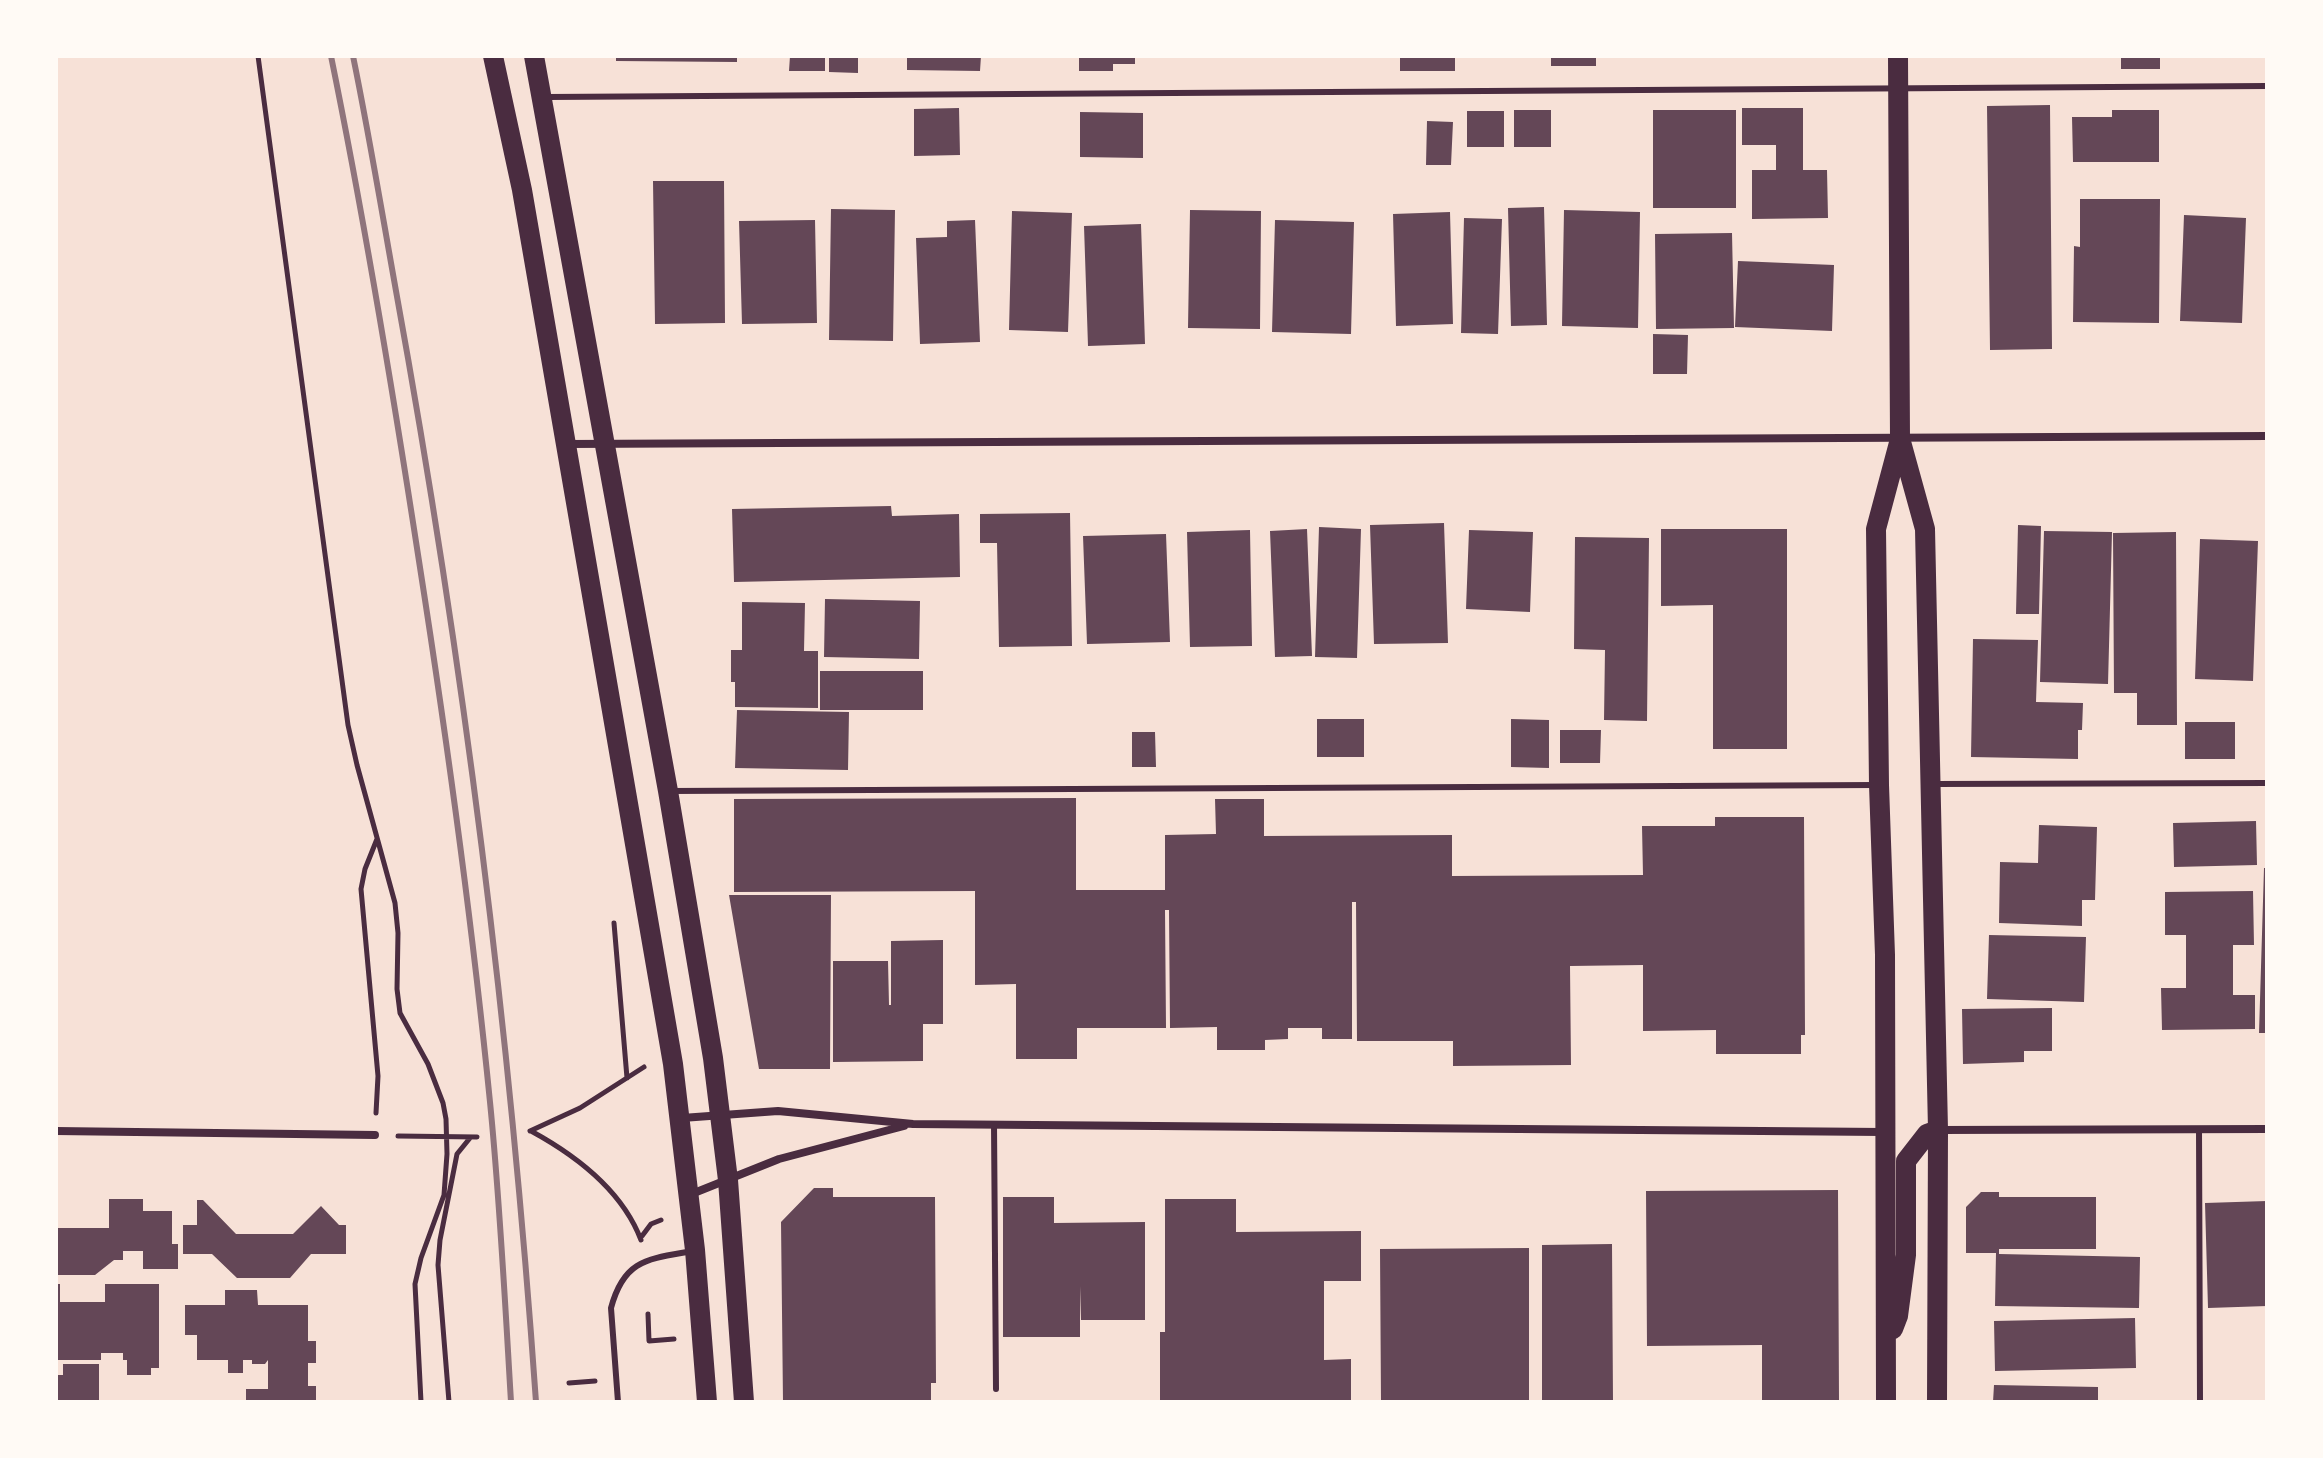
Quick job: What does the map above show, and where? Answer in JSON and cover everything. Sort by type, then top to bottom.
[{"type":"main road","points":[[493,56],[522,190],[661,989],[681,1118],[707,1402]]},
{"type":"main road","points":[[534,56],[668,791],[720,1115],[728,1180],[744,1402]]},
{"type":"main road","points":[[1898,56],[1900,439],[1925,529],[1938,1130],[1937,1402]]},
{"type":"main road","points":[[1886,1402],[1885,955],[1879,785],[1876,529],[1900,439]]},
{"type":"main road","points":[[1885,1349],[1898,1316],[1906,1255],[1906,1161],[1927,1134],[1938,1130]]},
{"type":"street","points":[[566,444],[2267,436]]},
{"type":"street","points":[[681,1118],[778,1111],[913,1124],[1885,1132]]},
{"type":"street","points":[[689,1195],[779,1159],[913,1124]]},
{"type":"street","points":[[1938,1130],[2267,1129]]},
{"type":"street","points":[[56,1131],[375,1135]]},
{"type":"lane","points":[[542,97],[2267,86]]},
{"type":"lane","points":[[1931,784],[2267,783]]},
{"type":"lane","points":[[668,791],[1879,785]]},
{"type":"lane","points":[[994,1124],[996,1389]]},
{"type":"lane","points":[[2199,1129],[2200,1402]]},
{"type":"lane","points":[[618,1402],[611,1308],[615,1294],[632,1268],[644,1260],[695,1250]]},
{"type":"path","points":[[258,56],[348,725],[395,903],[400,1013],[436,1082],[443,1103],[447,1136],[444,1195],[415,1284],[421,1402]]},
{"type":"path","points":[[377,839],[361,889],[378,1076],[375,1135],[474,1137],[457,1154],[440,1240],[438,1265],[449,1402]]},
{"type":"path","points":[[627,1078],[580,1108],[530,1131],[562,1149],[594,1174],[628,1212],[642,1242],[643,1233],[651,1224],[670,1218]]},
{"type":"path","points":[[648,1314],[649,1341],[682,1339]]},
{"type":"path","points":[[569,1383],[600,1381]]},
{"type":"building","points":[[616,56],[737,56],[737,62],[616,61]]},
{"type":"building","points":[[790,56],[825,56],[825,71],[789,71]]},
{"type":"building","points":[[829,56],[858,56],[858,73],[829,72]]},
{"type":"building","points":[[907,56],[981,56],[980,71],[907,70]]},
{"type":"building","points":[[1079,56],[1135,56],[1135,64],[1113,64],[1113,71],[1079,71]]},
{"type":"building","points":[[1400,56],[1455,56],[1455,71],[1400,71]]},
{"type":"building","points":[[1551,56],[1596,56],[1596,66],[1551,66]]},
{"type":"building","points":[[2121,56],[2160,56],[2160,69],[2121,69]]},
{"type":"building","points":[[2050,105],[2052,349],[1990,350],[1987,106]]},
{"type":"building","points":[[959,108],[960,155],[914,156],[914,109]]},
{"type":"building","points":[[1742,108],[1803,108],[1803,170],[1827,170],[1828,218],[1752,219],[1752,170],[1776,170],[1776,145],[1742,145]]},
{"type":"building","points":[[1514,110],[1551,110],[1551,147],[1514,147]]},
{"type":"building","points":[[1653,110],[1736,110],[1736,208],[1653,208]]},
{"type":"building","points":[[2112,110],[2159,110],[2159,162],[2073,162],[2072,117],[2112,117]]},
{"type":"building","points":[[1467,111],[1504,111],[1504,147],[1467,147]]},
{"type":"building","points":[[1080,112],[1143,113],[1143,158],[1080,157]]},
{"type":"building","points":[[1427,121],[1453,122],[1451,165],[1426,165]]},
{"type":"building","points":[[653,181],[724,181],[725,323],[655,324]]},
{"type":"building","points":[[2080,199],[2160,199],[2159,323],[2073,322],[2074,246],[2080,247]]},
{"type":"building","points":[[1544,207],[1547,325],[1511,326],[1508,208]]},
{"type":"building","points":[[831,209],[895,210],[893,341],[829,340]]},
{"type":"building","points":[[1190,210],[1261,211],[1260,329],[1188,328]]},
{"type":"building","points":[[1564,210],[1640,212],[1638,328],[1562,326]]},
{"type":"building","points":[[1012,211],[1072,213],[1068,332],[1009,330]]},
{"type":"building","points":[[1450,212],[1453,324],[1396,326],[1393,214]]},
{"type":"building","points":[[2184,215],[2246,218],[2242,323],[2180,321]]},
{"type":"building","points":[[1464,218],[1502,219],[1498,334],[1461,333]]},
{"type":"building","points":[[815,220],[817,323],[742,324],[739,221]]},
{"type":"building","points":[[975,220],[980,342],[920,344],[916,238],[947,237],[947,221]]},
{"type":"building","points":[[1275,220],[1354,222],[1351,334],[1272,332]]},
{"type":"building","points":[[1141,224],[1145,344],[1088,346],[1084,226]]},
{"type":"building","points":[[1732,233],[1734,328],[1656,329],[1655,234]]},
{"type":"building","points":[[1738,261],[1834,265],[1832,331],[1735,327]]},
{"type":"building","points":[[1653,334],[1688,335],[1687,374],[1653,374]]},
{"type":"building","points":[[891,506],[892,516],[959,514],[960,577],[734,582],[732,509]]},
{"type":"building","points":[[1070,513],[1072,646],[999,647],[997,543],[980,543],[980,514]]},
{"type":"building","points":[[1444,523],[1448,643],[1374,644],[1370,525]]},
{"type":"building","points":[[2018,525],[2041,526],[2039,614],[2016,614]]},
{"type":"building","points":[[1319,527],[1361,529],[1357,658],[1315,657]]},
{"type":"building","points":[[1307,529],[1312,656],[1275,657],[1270,531]]},
{"type":"building","points":[[1661,529],[1787,529],[1787,749],[1713,749],[1713,605],[1661,606]]},
{"type":"building","points":[[1250,530],[1252,646],[1190,647],[1187,532]]},
{"type":"building","points":[[1469,530],[1533,532],[1530,612],[1466,609]]},
{"type":"building","points":[[2044,531],[2112,532],[2108,684],[2040,682]]},
{"type":"building","points":[[2176,532],[2177,725],[2137,725],[2137,693],[2114,693],[2113,533]]},
{"type":"building","points":[[1166,534],[1170,642],[1087,644],[1083,536]]},
{"type":"building","points":[[1575,537],[1649,538],[1647,721],[1604,720],[1605,650],[1574,649]]},
{"type":"building","points":[[2200,539],[2258,541],[2253,681],[2195,679]]},
{"type":"building","points":[[825,599],[920,601],[919,659],[824,657]]},
{"type":"building","points":[[742,602],[805,603],[804,651],[818,651],[818,708],[735,707],[731,650],[742,650]]},
{"type":"building","points":[[1973,639],[2038,640],[2036,702],[2083,703],[2082,730],[2078,730],[2078,759],[1971,757]]},
{"type":"building","points":[[820,671],[923,671],[923,710],[820,710]]},
{"type":"building","points":[[737,710],[849,712],[848,770],[735,768]]},
{"type":"building","points":[[1317,719],[1364,719],[1364,757],[1317,757]]},
{"type":"building","points":[[1511,719],[1549,720],[1549,768],[1511,767]]},
{"type":"building","points":[[2185,722],[2235,722],[2235,759],[2185,759]]},
{"type":"building","points":[[1560,730],[1601,730],[1600,763],[1560,763]]},
{"type":"building","points":[[1132,732],[1155,732],[1156,767],[1132,767]]},
{"type":"building","points":[[1076,798],[1076,890],[1165,890],[1165,835],[1216,834],[1215,799],[1264,799],[1264,836],[1452,835],[1452,876],[1643,875],[1642,826],[1715,826],[1715,817],[1804,817],[1805,1035],[1801,1035],[1801,1054],[1716,1054],[1716,1030],[1643,1031],[1643,965],[1570,966],[1571,1065],[1453,1066],[1453,1041],[1357,1041],[1356,902],[1352,902],[1352,1039],[1322,1039],[1322,1028],[1288,1028],[1288,1039],[1265,1040],[1265,1050],[1217,1050],[1217,1027],[1170,1028],[1169,910],[1165,910],[1166,1028],[1077,1028],[1077,1059],[1016,1059],[1016,984],[975,985],[975,891],[734,892],[734,799]]},
{"type":"building","points":[[2256,821],[2257,865],[2174,867],[2173,823]]},
{"type":"building","points":[[2039,825],[2097,827],[2095,900],[2082,900],[2082,926],[1999,923],[2000,862],[2038,863]]},
{"type":"building","points":[[2264,868],[2267,868],[2267,1033],[2259,1033]]},
{"type":"building","points":[[2253,891],[2254,945],[2233,945],[2233,995],[2255,995],[2255,1029],[2162,1030],[2161,988],[2186,988],[2186,935],[2165,935],[2165,892]]},
{"type":"building","points":[[729,895],[831,895],[830,1069],[759,1069]]},
{"type":"building","points":[[1989,935],[2086,937],[2084,1002],[1987,999]]},
{"type":"building","points":[[943,940],[943,1024],[923,1024],[923,1061],[833,1062],[833,961],[888,961],[891,1005],[891,941]]},
{"type":"building","points":[[2052,1008],[2052,1051],[2024,1051],[2024,1062],[1963,1064],[1962,1009]]},
{"type":"building","points":[[814,1188],[833,1188],[833,1197],[935,1197],[936,1383],[931,1383],[931,1402],[783,1402],[781,1222]]},
{"type":"building","points":[[1838,1190],[1839,1402],[1762,1402],[1762,1345],[1647,1346],[1646,1191]]},
{"type":"building","points":[[1981,1192],[1999,1192],[1999,1197],[2096,1197],[2096,1249],[1999,1249],[1999,1254],[2140,1257],[2139,1308],[1995,1306],[1996,1253],[1966,1253],[1966,1207]]},
{"type":"building","points":[[1003,1197],[1054,1197],[1054,1223],[1145,1222],[1145,1320],[1081,1320],[1080,1286],[1080,1337],[1003,1337]]},
{"type":"building","points":[[109,1199],[143,1199],[143,1211],[172,1211],[172,1244],[178,1244],[178,1269],[143,1269],[143,1251],[123,1251],[123,1260],[114,1260],[95,1275],[56,1275],[56,1228],[109,1228]]},
{"type":"building","points":[[1165,1199],[1236,1199],[1236,1232],[1361,1231],[1361,1281],[1324,1281],[1324,1360],[1351,1359],[1351,1402],[1160,1402],[1160,1332],[1165,1332]]},
{"type":"building","points":[[197,1200],[203,1200],[236,1234],[293,1234],[321,1206],[339,1225],[346,1225],[346,1254],[311,1254],[290,1278],[237,1278],[212,1254],[183,1254],[183,1225],[197,1225]]},
{"type":"building","points":[[2267,1201],[2267,1306],[2208,1308],[2205,1203]]},
{"type":"building","points":[[1612,1244],[1613,1402],[1542,1402],[1542,1245]]},
{"type":"building","points":[[1529,1248],[1529,1402],[1381,1402],[1380,1249]]},
{"type":"building","points":[[56,1284],[60,1284],[60,1302],[105,1302],[105,1284],[159,1284],[159,1368],[151,1368],[151,1375],[127,1375],[127,1360],[123,1360],[123,1353],[101,1353],[101,1360],[56,1360]]},
{"type":"building","points":[[225,1290],[257,1290],[258,1305],[308,1305],[308,1341],[316,1341],[316,1363],[308,1363],[308,1386],[316,1386],[316,1402],[246,1402],[246,1389],[268,1389],[268,1360],[265,1364],[252,1364],[252,1360],[243,1360],[243,1373],[228,1373],[228,1360],[197,1360],[197,1335],[185,1335],[185,1305],[225,1305]]},
{"type":"building","points":[[2135,1318],[2136,1368],[1995,1371],[1994,1321]]},
{"type":"building","points":[[63,1364],[99,1364],[99,1402],[56,1402],[56,1375],[63,1375]]},
{"type":"building","points":[[1994,1385],[2098,1387],[2098,1402],[1993,1402]]},
{"type":"railway","points":[[331,56],[389,371],[458,831],[494,1140],[511,1402]]},
{"type":"railway","points":[[353,56],[420,429],[463,706],[513,1123],[536,1402]]}]
